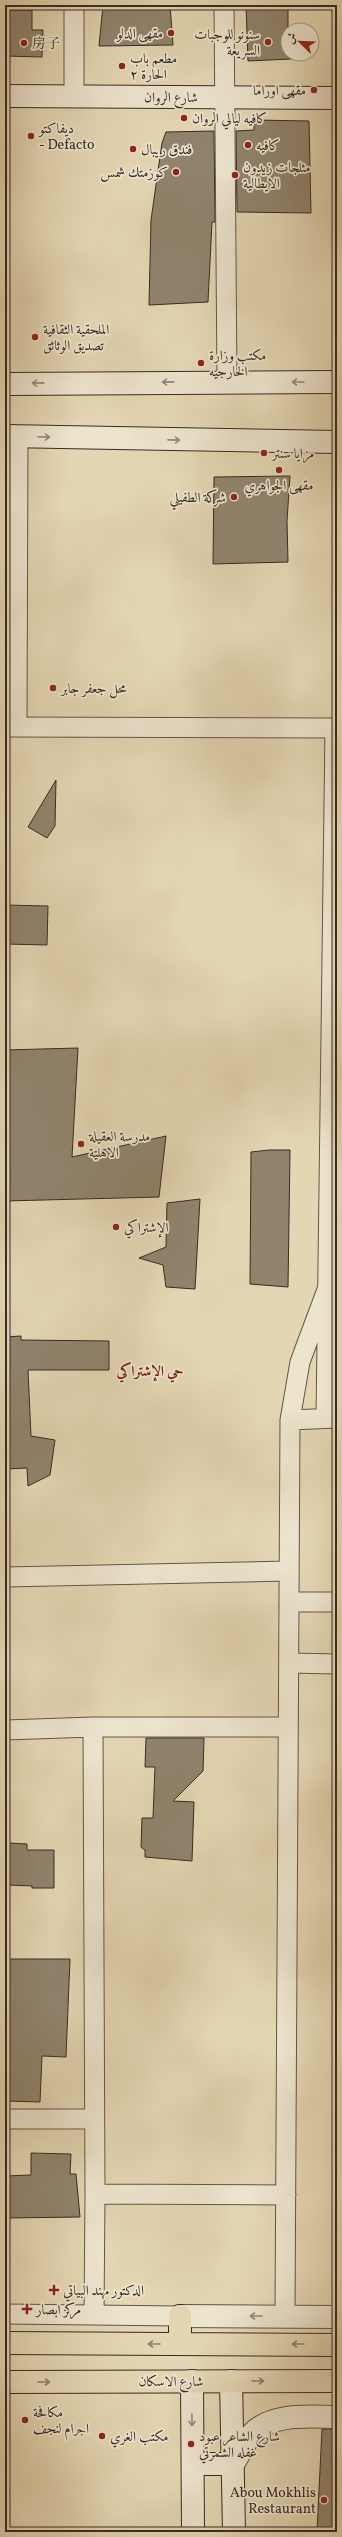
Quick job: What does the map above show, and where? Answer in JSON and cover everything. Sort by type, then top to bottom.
[{"type":"main road","name":"شارع الروان","points":[[5,96],[337,98]]},
{"type":"main road","points":[[5,384],[337,382]]},
{"type":"main road","points":[[11,436],[337,442]]},
{"type":"main road","points":[[180,2344],[180,2316],[337,2317]]},
{"type":"main road","points":[[5,2343],[337,2345]]},
{"type":"main road","points":[[231,2380],[234,2532]]},
{"type":"main road","name":"شارع الاسكان","points":[[5,2382],[231,2380],[337,2381]]},
{"type":"main road","points":[[192,2381],[193,2532]]},
{"type":"main road","points":[[233,2464],[251,2435],[269,2423],[302,2417],[337,2417]]},
{"type":"main road","points":[[193,2464],[233,2464]]},
{"type":"street","points":[[74,5],[74,96]]},
{"type":"street","points":[[224,5],[226,382]]},
{"type":"street","points":[[11,436],[11,727],[336,728],[335,959],[328,1287],[332,1418],[290,1420]]},
{"type":"street","points":[[285,2316],[287,1727],[289,1663],[290,1420],[300,1362],[328,1287]]},
{"type":"street","points":[[5,1577],[289,1571]]},
{"type":"street","points":[[289,1602],[337,1602]]},
{"type":"street","points":[[289,1663],[337,1664]]},
{"type":"street","points":[[5,1730],[93,1727],[287,1727]]},
{"type":"street","points":[[93,1727],[93,2119],[95,2194],[94,2315]]},
{"type":"street","points":[[5,2118],[93,2119]]},
{"type":"street","points":[[95,2194],[286,2195]]},
{"type":"street","points":[[5,2314],[180,2316]]},
{"type":"building","points":[[103,5],[170,5],[173,45],[99,46]]},
{"type":"building","name":"سنونو للوجبات السريعة","points":[[246,5],[288,5],[288,22],[280,22],[280,60],[248,61]]},
{"type":"building","name":"房子","points":[[5,10],[32,10],[32,30],[43,30],[42,57],[5,56]]},
{"type":"building","points":[[254,120],[309,121],[311,213],[237,212],[236,131],[254,130]]},
{"type":"building","points":[[214,131],[215,222],[212,222],[208,302],[149,305],[151,220],[162,143],[166,132]]},
{"type":"building","points":[[290,476],[287,521],[288,562],[213,564],[214,477]]},
{"type":"building","points":[[56,780],[55,826],[47,838],[28,827]]},
{"type":"building","points":[[5,905],[48,906],[47,945],[5,944]]},
{"type":"building","points":[[78,1048],[72,1157],[166,1136],[159,1197],[5,1201],[5,1050]]},
{"type":"building","points":[[290,1150],[288,1287],[250,1284],[251,1152]]},
{"type":"building","points":[[200,1199],[195,1289],[166,1287],[163,1265],[139,1258],[166,1247],[167,1203]]},
{"type":"building","points":[[21,1336],[21,1340],[109,1341],[109,1370],[28,1370],[31,1436],[55,1440],[50,1475],[28,1486],[27,1468],[5,1469],[5,1337]]},
{"type":"building","points":[[146,1738],[204,1738],[203,1771],[173,1801],[194,1802],[192,1861],[145,1857],[145,1850],[141,1847],[142,1818],[153,1818],[155,1767],[145,1767]]},
{"type":"building","points":[[9,1843],[27,1844],[27,1850],[54,1850],[54,1888],[32,1888],[32,1886],[8,1885]]},
{"type":"building","points":[[5,1959],[70,1959],[66,2057],[42,2056],[40,2102],[5,2101]]},
{"type":"building","points":[[31,2153],[71,2154],[70,2174],[76,2174],[80,2217],[5,2218],[5,2176],[31,2175]]},
{"type":"building","points":[[322,2429],[337,2429],[337,2532],[317,2532]]},
{"type":"place","name":"مقهى الدلو","points":[[171,33]]},
{"type":"place","name":"سنونو للوجبات السريعة","points":[[268,42]]},
{"type":"place","name":"房子","points":[[24,43]]},
{"type":"place","name":"مطعم باب الحارة ٢","points":[[122,66]]},
{"type":"place","name":"مقهى اوراما","points":[[314,90]]},
{"type":"place","name":"كافيه ليالي الروان","points":[[184,118]]},
{"type":"place","name":"ديفاكتو - Defacto","points":[[31,136]]},
{"type":"place","name":"كافيه","points":[[248,145]]},
{"type":"place","name":"فندق ريبال","points":[[133,149]]},
{"type":"place","name":"كوزمتك شمس","points":[[176,172]]},
{"type":"place","name":"مثلجات زيدون الايطالية","points":[[235,175]]},
{"type":"place","name":"الملحقية الثقافية تصديق الوثائق","points":[[35,337]]},
{"type":"place","name":"مكتب وزارة الخارجيه","points":[[201,363]]},
{"type":"place","name":"مزايا سنتر","points":[[264,453]]},
{"type":"place","name":"مقهى الجواهري","points":[[279,470]]},
{"type":"place","name":"شركة الطفيلي","points":[[234,497]]},
{"type":"place","name":"محل جعفر جابر","points":[[53,688]]},
{"type":"place","name":"مدرسة العقيلة الاهلية","points":[[81,1144]]},
{"type":"place","name":"الإشتراكي","points":[[116,1227]]},
{"type":"place","name":"الدكتور مهند البياتي","points":[[54,2290]]},
{"type":"place","name":"مركز ابصار","points":[[27,2309]]},
{"type":"place","name":"مکافحة اجرام لنجف","points":[[25,2420]]},
{"type":"place","name":"مكتب الغري","points":[[102,2436]]},
{"type":"place","name":"شارع الشاعر عبود غفله الشمرتي","points":[[191,2444]]},
{"type":"place","name":"Abou Mokhlis Restaurant","points":[[324,2500]]},
{"type":"district","name":"حي الإشتراكي","points":[[150,1371]]}]
